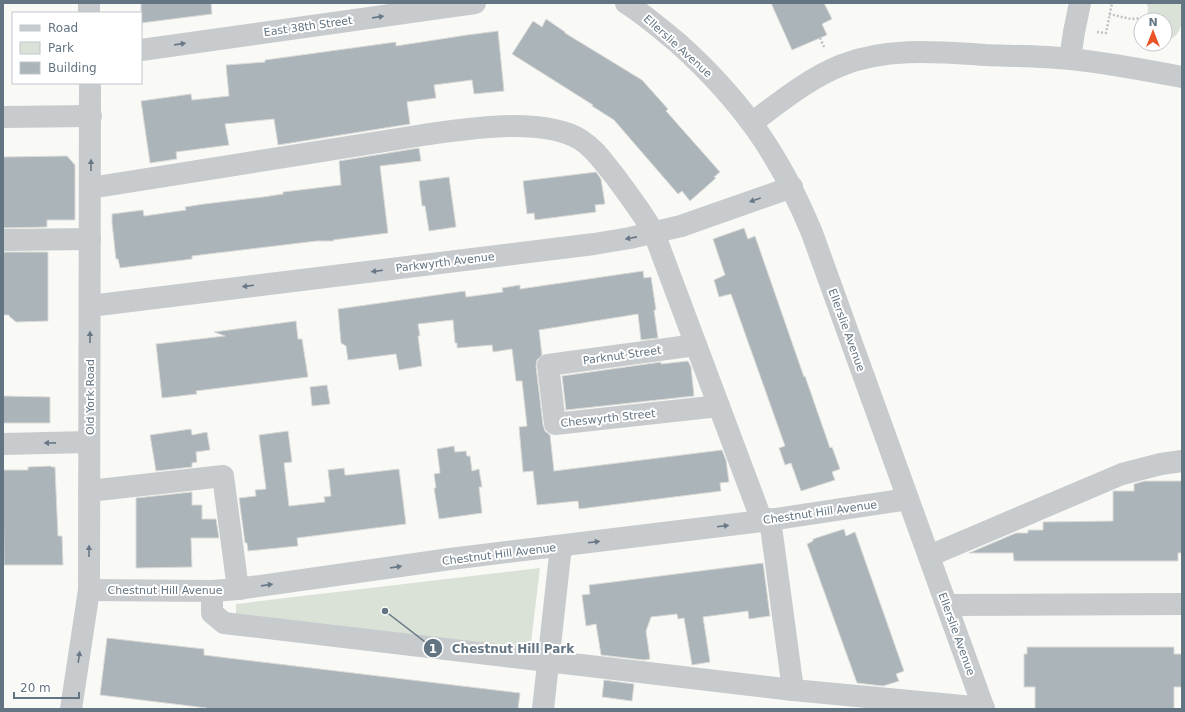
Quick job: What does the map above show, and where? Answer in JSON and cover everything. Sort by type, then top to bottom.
[{"type":"street","name":"East 38th Street","points":[[142,50],[475,3]]},
{"type":"street","name":"Ellerslie Avenue","points":[[626,3],[661,29],[723,86],[752,122],[792,186],[812,233],[984,708]]},
{"type":"street","points":[[1070,59],[1080,3]]},
{"type":"street","points":[[752,122],[804,85],[841,65],[885,54],[936,52],[1070,59],[1182,77]]},
{"type":"street","name":"Old York Road","points":[[71,709],[88,590],[90,84]]},
{"type":"street","points":[[3,117],[91,116]]},
{"type":"street","points":[[90,188],[423,135],[477,128],[538,127],[560,131],[581,140],[599,156],[643,213],[654,233],[719,406],[766,520],[793,690]]},
{"type":"street","name":"Parkwyrth Avenue","points":[[90,306],[594,244],[654,233],[681,226],[792,186]]},
{"type":"street","points":[[3,240],[90,239]]},
{"type":"street","name":"Parknut Street","points":[[548,365],[696,345]]},
{"type":"street","name":"Cheswyrth Street","points":[[548,365],[555,424],[719,406]]},
{"type":"street","points":[[3,444],[89,442]]},
{"type":"street","points":[[929,556],[1122,474],[1161,464],[1182,461]]},
{"type":"street","points":[[89,490],[224,476],[238,589]]},
{"type":"street","name":"Chestnut Hill Avenue","points":[[88,590],[212,591],[238,589],[450,559],[766,520],[908,499]]},
{"type":"street","points":[[543,709],[561,546]]},
{"type":"street","points":[[212,591],[212,613],[224,623],[793,690],[984,708]]},
{"type":"street","points":[[947,605],[1182,604]]},
{"type":"path","points":[[1110,14],[1133,19]]},
{"type":"path","points":[[820,38],[828,54]]},
{"type":"green space","points":[[1146,3],[1180,3],[1182,21],[1179,32],[1173,38],[1173,12],[1148,12],[1148,7]]},
{"type":"green space","points":[[540,568],[530,651],[236,618],[236,604]]},
{"type":"building","points":[[141,3],[211,3],[212,14],[142,23]]},
{"type":"building","points":[[771,3],[824,3],[832,19],[822,24],[827,35],[792,50]]},
{"type":"building","points":[[546,19],[565,33],[642,80],[668,109],[666,111],[720,172],[714,177],[716,178],[690,201],[682,191],[678,194],[614,120],[512,54],[533,21],[542,27]]},
{"type":"building","points":[[498,31],[504,91],[474,94],[472,80],[434,85],[436,98],[407,102],[410,124],[278,145],[274,119],[225,124],[229,145],[176,152],[177,159],[150,163],[141,101],[191,94],[192,100],[229,96],[226,65],[265,62],[265,60],[396,42],[396,46]]},
{"type":"building","points":[[419,148],[421,161],[380,166],[388,233],[333,240],[334,241],[317,241],[192,256],[192,259],[120,268],[118,259],[116,259],[112,214],[143,210],[144,216],[186,210],[185,207],[204,204],[341,185],[339,161]]},
{"type":"building","points":[[67,156],[75,165],[75,220],[47,220],[47,227],[3,228],[3,157]]},
{"type":"building","points":[[596,172],[601,179],[605,204],[595,205],[596,212],[535,220],[534,213],[527,214],[523,181]]},
{"type":"building","points":[[449,177],[456,227],[429,231],[425,206],[422,206],[419,181]]},
{"type":"building","points":[[744,228],[748,239],[755,236],[804,377],[805,376],[830,448],[832,447],[840,469],[832,472],[835,480],[801,491],[791,463],[785,465],[779,448],[785,446],[731,294],[719,297],[714,280],[725,275],[713,239]]},
{"type":"building","points":[[3,252],[48,252],[48,321],[16,322],[9,315],[3,315]]},
{"type":"building","points":[[643,271],[644,278],[651,277],[656,310],[654,310],[658,338],[641,340],[638,314],[539,330],[542,355],[537,360],[536,366],[543,425],[545,431],[550,435],[554,471],[722,450],[726,460],[729,482],[720,483],[721,491],[579,509],[578,501],[537,505],[533,471],[523,472],[519,427],[527,426],[522,381],[516,381],[512,349],[493,352],[492,345],[457,348],[457,343],[455,343],[453,320],[418,324],[422,366],[399,370],[396,354],[348,360],[346,346],[341,343],[338,309],[465,291],[466,297],[503,292],[502,288],[520,285],[520,289]]},
{"type":"building","points":[[296,321],[298,339],[302,339],[308,377],[196,391],[197,394],[162,398],[156,344],[225,336],[214,332]]},
{"type":"building","points":[[688,361],[691,367],[694,396],[566,410],[562,376],[661,362],[661,364]]},
{"type":"building","points":[[327,385],[330,404],[312,406],[310,387]]},
{"type":"building","points":[[3,396],[50,397],[50,423],[3,423]]},
{"type":"building","points":[[191,429],[192,435],[207,432],[210,450],[196,452],[197,462],[192,463],[192,467],[156,471],[150,435]]},
{"type":"building","points":[[288,431],[292,462],[284,463],[289,506],[325,502],[324,497],[331,496],[328,470],[344,468],[345,475],[348,475],[399,469],[406,524],[297,538],[298,546],[248,551],[247,543],[245,543],[239,498],[256,496],[255,490],[266,489],[259,435]]},
{"type":"building","points":[[454,446],[455,452],[466,451],[467,456],[470,456],[472,471],[479,469],[482,487],[479,487],[482,513],[439,519],[434,488],[436,488],[434,474],[440,473],[437,449]]},
{"type":"building","points":[[28,467],[55,467],[58,536],[62,536],[63,565],[4,565],[3,470],[28,470]]},
{"type":"building","points":[[1145,481],[1182,481],[1182,553],[1178,553],[1178,561],[1014,561],[1013,553],[969,553],[1016,533],[1028,533],[1028,530],[1043,530],[1043,522],[1113,521],[1113,491],[1134,491],[1134,484]]},
{"type":"building","points":[[192,492],[192,505],[202,505],[202,519],[216,519],[219,538],[191,538],[192,567],[136,568],[136,498]]},
{"type":"building","points":[[844,529],[846,536],[855,532],[904,671],[896,674],[899,681],[883,686],[857,683],[807,544],[813,541],[813,539]]},
{"type":"building","points":[[763,563],[770,616],[749,619],[748,611],[703,617],[710,662],[692,665],[684,618],[678,619],[677,614],[651,617],[646,631],[650,659],[644,660],[601,655],[596,624],[586,626],[582,595],[590,594],[589,585]]},
{"type":"building","points":[[107,638],[204,649],[204,655],[520,693],[518,709],[207,709],[100,695]]},
{"type":"building","points":[[1027,647],[1174,647],[1174,654],[1182,654],[1182,687],[1174,687],[1174,709],[1035,709],[1035,687],[1024,687],[1024,654],[1027,654]]},
{"type":"building","points":[[604,680],[634,684],[632,701],[602,697]]},
{"type":"place","name":"Chestnut Hill Park","points":[[385,611]]}]
